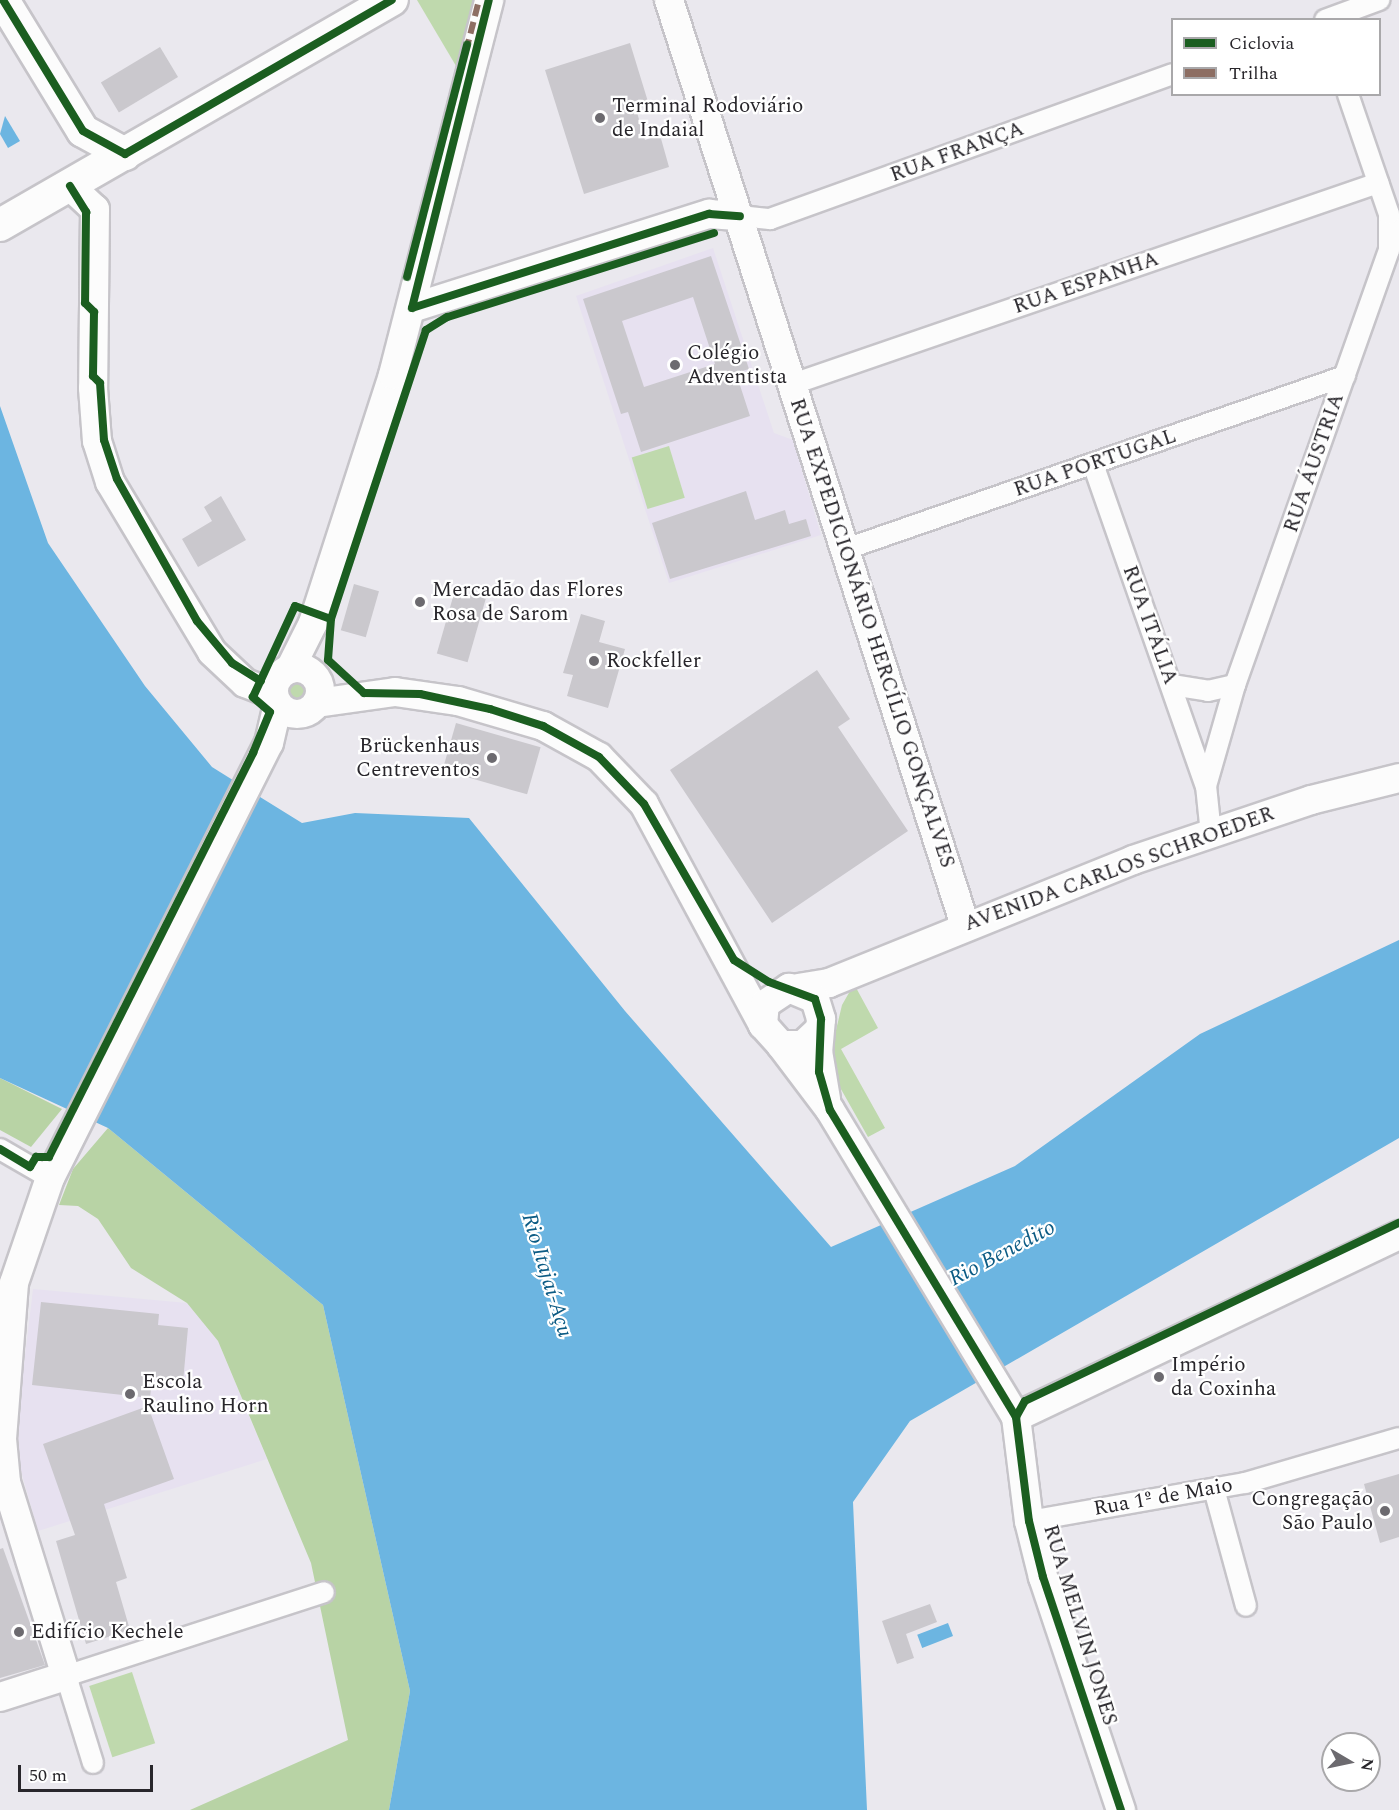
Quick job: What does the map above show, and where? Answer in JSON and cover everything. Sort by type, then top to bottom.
[{"type":"main road","points":[[3,0],[83,131],[84,159],[70,186]]},
{"type":"main road","points":[[0,225],[392,0]]},
{"type":"main road","points":[[0,1697],[66,1676],[3,1481],[1,1440],[14,1283],[50,1178],[266,750],[299,692],[313,623],[412,308],[489,0]]},
{"type":"main road","name":"RUA EXPEDICIONÁRIO HERCÍLIO GONÇALVES","points":[[669,0],[740,216],[964,925]]},
{"type":"main road","points":[[83,131],[125,154]]},
{"type":"main road","points":[[70,186],[95,209],[93,388],[97,441],[110,482],[212,652],[245,683],[299,692],[420,694],[490,709],[543,726],[599,757],[644,804],[772,1035],[830,1110]]},
{"type":"main road","points":[[412,308],[709,214],[740,216]]},
{"type":"main road","name":"AVENIDA CARLOS SCHROEDER","points":[[794,988],[844,977],[964,925],[1211,834],[1399,778]]},
{"type":"main road","points":[[721,944],[751,973],[794,988],[815,999],[820,1025],[819,1072],[830,1110]]},
{"type":"main road","points":[[772,1035],[803,1045],[820,1025],[833,989],[844,977]]},
{"type":"main road","points":[[772,1035],[771,996],[794,988]]},
{"type":"main road","name":"RUA MELVIN JONES","points":[[830,1110],[1016,1416],[1029,1521],[1121,1810]]},
{"type":"main road","points":[[1016,1416],[1399,1235]]},
{"type":"street","points":[[1330,18],[1379,0]]},
{"type":"street","name":"RUA FRANÇA","points":[[740,216],[770,219],[1171,75]]},
{"type":"street","name":"RUA ÁUSTRIA","points":[[1211,834],[1206,786],[1235,686],[1389,250],[1389,214],[1349,96]]},
{"type":"street","name":"RUA ESPANHA","points":[[793,384],[1378,183]]},
{"type":"street","name":"RUA PORTUGAL","points":[[846,549],[1345,376]]},
{"type":"street","name":"RUA ITÁLIA","points":[[1093,464],[1206,786]]},
{"type":"street","points":[[1172,685],[1208,691],[1235,686]]},
{"type":"street","points":[[0,1149],[50,1178]]},
{"type":"street","name":"Rua 1º de Maio","points":[[1029,1521],[1214,1489],[1399,1438]]},
{"type":"street","points":[[1214,1489],[1246,1606]]},
{"type":"street","points":[[93,1763],[66,1676],[324,1592]]},
{"type":"shaded area","name":"Colégio Adventista","points":[[713,248],[774,433],[793,440],[821,535],[669,583],[576,296]]},
{"type":"shaded area","name":"Escola Raulino Horn","points":[[33,1289],[187,1303],[218,1341],[267,1459],[38,1531],[14,1446]]},
{"type":"green space","points":[[417,0],[476,0],[459,71]]},
{"type":"green space","points":[[669,446],[685,498],[647,509],[632,457]]},
{"type":"green space","points":[[298,683],[305,686],[308,693],[305,700],[298,703],[291,700],[288,693],[291,686]]},
{"type":"green space","points":[[854,984],[878,1028],[841,1049],[885,1128],[868,1137],[833,1075],[831,1051],[842,1005]]},
{"type":"green space","points":[[0,1078],[62,1109],[31,1147],[0,1130]]},
{"type":"green space","points":[[108,1128],[323,1305],[410,1691],[389,1810],[190,1810],[348,1740],[311,1563],[218,1341],[187,1303],[131,1268],[98,1219],[78,1206],[59,1205],[73,1169]]},
{"type":"green space","points":[[132,1672],[155,1743],[112,1757],[89,1686]]},
{"type":"water","points":[[5,116],[20,141],[8,148],[0,134]]},
{"type":"water","points":[[0,406],[48,543],[145,686],[212,767],[302,823],[355,813],[469,818],[625,1011],[831,1247],[1015,1166],[1200,1034],[1399,940],[1399,1138],[910,1421],[853,1502],[867,1810],[389,1810],[410,1691],[323,1305],[108,1128],[0,1078]]},
{"type":"water","points":[[948,1623],[953,1636],[922,1648],[917,1635]]},
{"type":"building","name":"Terminal Rodoviário de Indaial","points":[[630,43],[649,105],[636,109],[645,140],[660,135],[669,167],[584,194],[545,70]]},
{"type":"building","points":[[160,47],[178,77],[119,113],[101,83]]},
{"type":"building","points":[[711,256],[749,369],[736,373],[750,416],[641,452],[628,412],[621,414],[583,299]],"holes":[[[693,297],[715,364],[644,387],[622,321]]]},
{"type":"building","points":[[746,491],[755,520],[785,510],[789,524],[806,519],[811,536],[670,579],[652,523]]},
{"type":"building","points":[[221,496],[246,540],[198,567],[182,539],[212,521],[204,507]]},
{"type":"building","points":[[354,584],[379,591],[366,637],[341,630]]},
{"type":"building","points":[[455,590],[486,599],[468,662],[437,653]]},
{"type":"building","name":"Rockfeller","points":[[581,614],[605,621],[599,642],[625,649],[608,708],[567,696],[573,675],[563,673]]},
{"type":"building","points":[[817,670],[850,719],[838,727],[908,831],[772,923],[670,770]]},
{"type":"building","name":"Brückenhaus Centreventos","points":[[456,723],[541,747],[527,794],[442,770]]},
{"type":"building","points":[[41,1302],[159,1314],[158,1325],[188,1328],[183,1382],[152,1379],[150,1398],[32,1385]]},
{"type":"building","points":[[148,1406],[174,1479],[104,1504],[127,1578],[116,1582],[130,1630],[86,1644],[56,1541],[75,1535],[43,1444]]},
{"type":"building","name":"Congregação São Paulo","points":[[1399,1474],[1399,1537],[1380,1543],[1364,1484]]},
{"type":"building","name":"Edifício Kechele","points":[[3,1548],[45,1665],[0,1678],[0,1549]]},
{"type":"building","points":[[930,1604],[937,1622],[906,1634],[914,1658],[897,1664],[882,1621]]},
{"type":"marked path","points":[[466,51],[479,0]]},
{"type":"cycle path","points":[[3,0],[83,131],[125,154],[392,0]]},
{"type":"cycle path","points":[[412,308],[489,0]]},
{"type":"cycle path","points":[[407,277],[467,45]]},
{"type":"cycle path","points":[[70,186],[86,212],[85,303],[94,312],[93,376],[100,383],[104,440],[117,479],[197,621],[232,663],[261,681]]},
{"type":"cycle path","points":[[412,308],[709,214],[740,216]]},
{"type":"cycle path","points":[[714,233],[447,317],[426,330],[331,619],[328,660],[364,693],[420,694],[490,709],[543,726],[599,757],[644,804],[734,960],[769,982],[815,999],[821,1019],[819,1072],[830,1110],[1016,1417],[1029,1521],[1043,1577],[1121,1810]]},
{"type":"cycle path","points":[[0,1149],[30,1167],[36,1157],[49,1157],[253,753],[270,712],[253,697],[295,606],[331,619]]},
{"type":"cycle path","points":[[1016,1417],[1025,1401],[1399,1223]]},
{"type":"place","name":"Terminal Rodoviário de Indaial","points":[[600,118]]},
{"type":"place","name":"Colégio Adventista","points":[[675,365]]},
{"type":"place","name":"Mercadão das Flores Rosa de Sarom","points":[[420,602]]},
{"type":"place","name":"Rockfeller","points":[[594,661]]},
{"type":"place","name":"Brückenhaus Centreventos","points":[[492,758]]},
{"type":"place","name":"Império da Coxinha","points":[[1159,1377]]},
{"type":"place","name":"Escola Raulino Horn","points":[[130,1394]]},
{"type":"place","name":"Congregação São Paulo","points":[[1385,1511]]},
{"type":"place","name":"Edifício Kechele","points":[[19,1632]]},
{"type":"water label","name":"Rio Benedito","points":[[1002,1253]]},
{"type":"water label","name":"Rio Itajaí-Açu","points":[[547,1275]]}]
